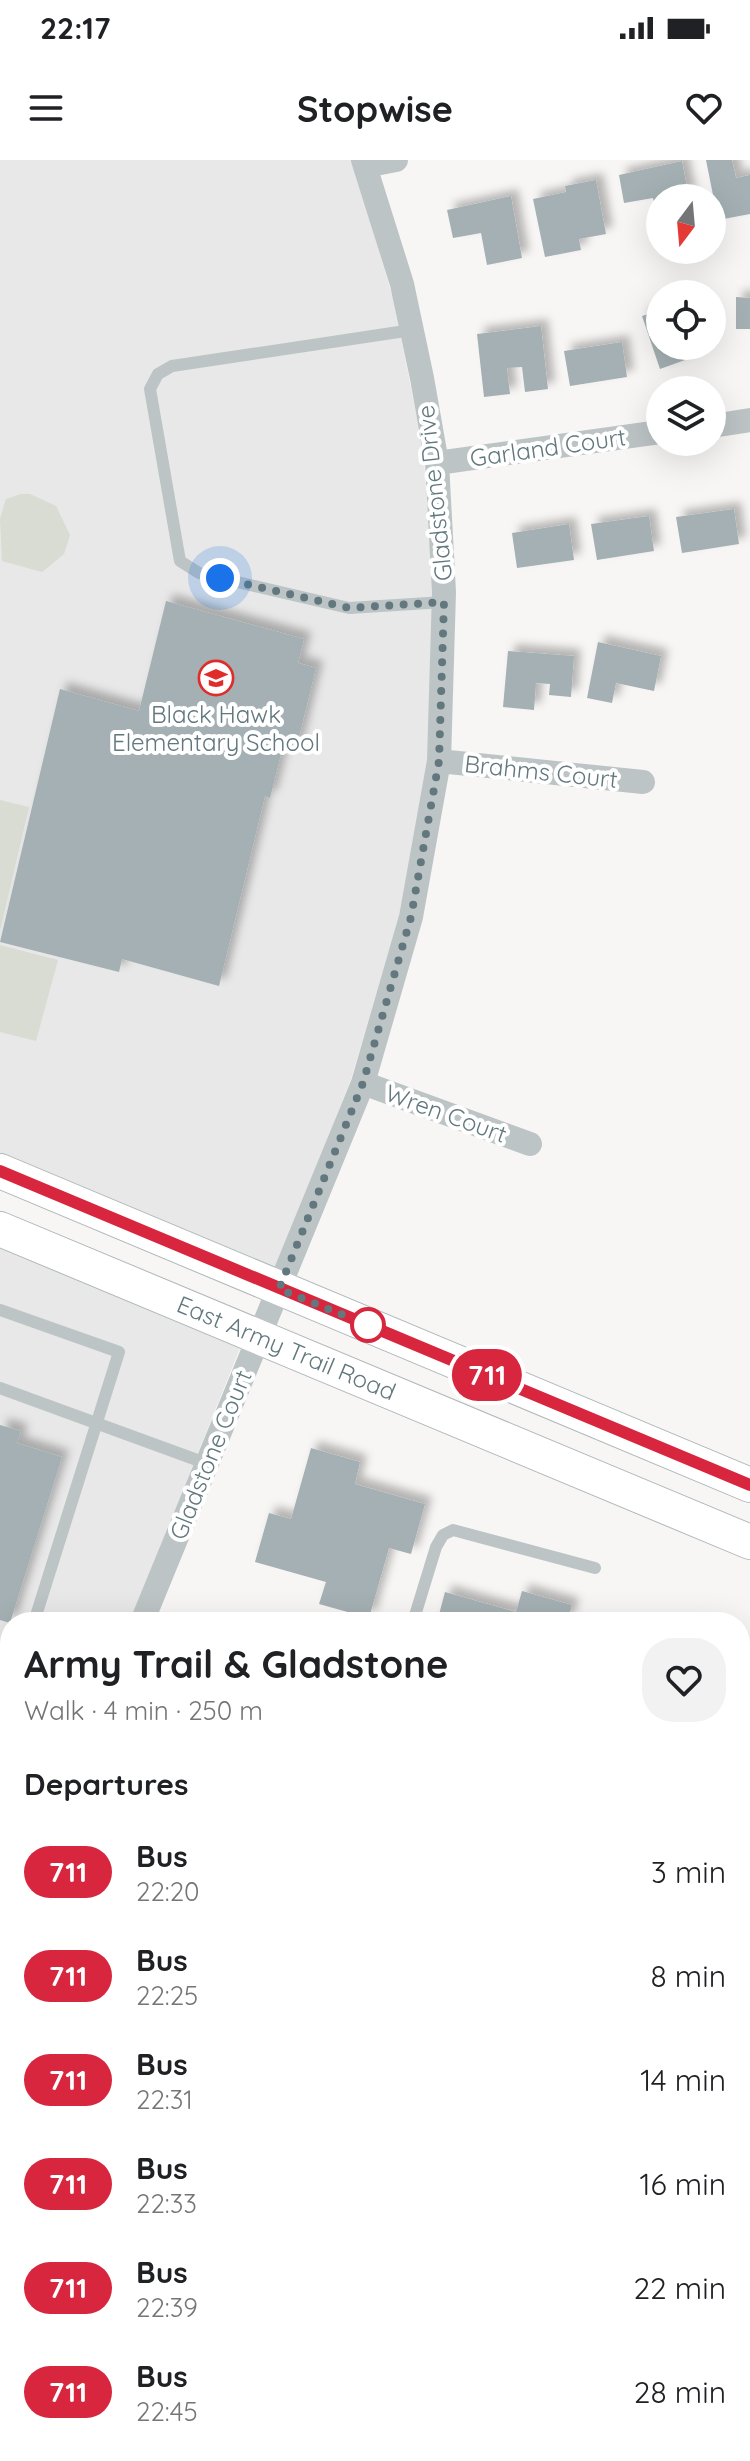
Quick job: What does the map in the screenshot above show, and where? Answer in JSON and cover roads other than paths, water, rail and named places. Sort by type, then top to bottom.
[{"type":"main road","points":[[0,1171],[750,1485]]},
{"type":"main road","name":"East Army Trail Road","points":[[0,1229],[750,1542]]},
{"type":"street","points":[[364,163],[396,160]]},
{"type":"street","name":"Gladstone Drive","points":[[279,1289],[363,1083],[411,917],[439,761],[444,602],[437,463],[402,284],[364,163]]},
{"type":"street","points":[[726,424],[750,420]]},
{"type":"street","name":"Garland Court","points":[[437,463],[646,434]]},
{"type":"street","name":"Brahms Court","points":[[439,761],[643,782]]},
{"type":"street","name":"Wren Court","points":[[363,1083],[530,1144]]},
{"type":"street","name":"Gladstone Court","points":[[146,1612],[279,1289]]},
{"type":"lane","points":[[412,330],[172,366],[158,374],[150,389],[180,561],[188,567],[199,573],[349,608],[444,602]]},
{"type":"lane","points":[[0,1310],[119,1352],[37,1612]]},
{"type":"lane","points":[[0,1388],[208,1464]]},
{"type":"lane","points":[[416,1612],[436,1547],[443,1535],[453,1530],[595,1568]]},
{"type":"place","name":"Black Hawk Elementary School","points":[[216,678]]}]
